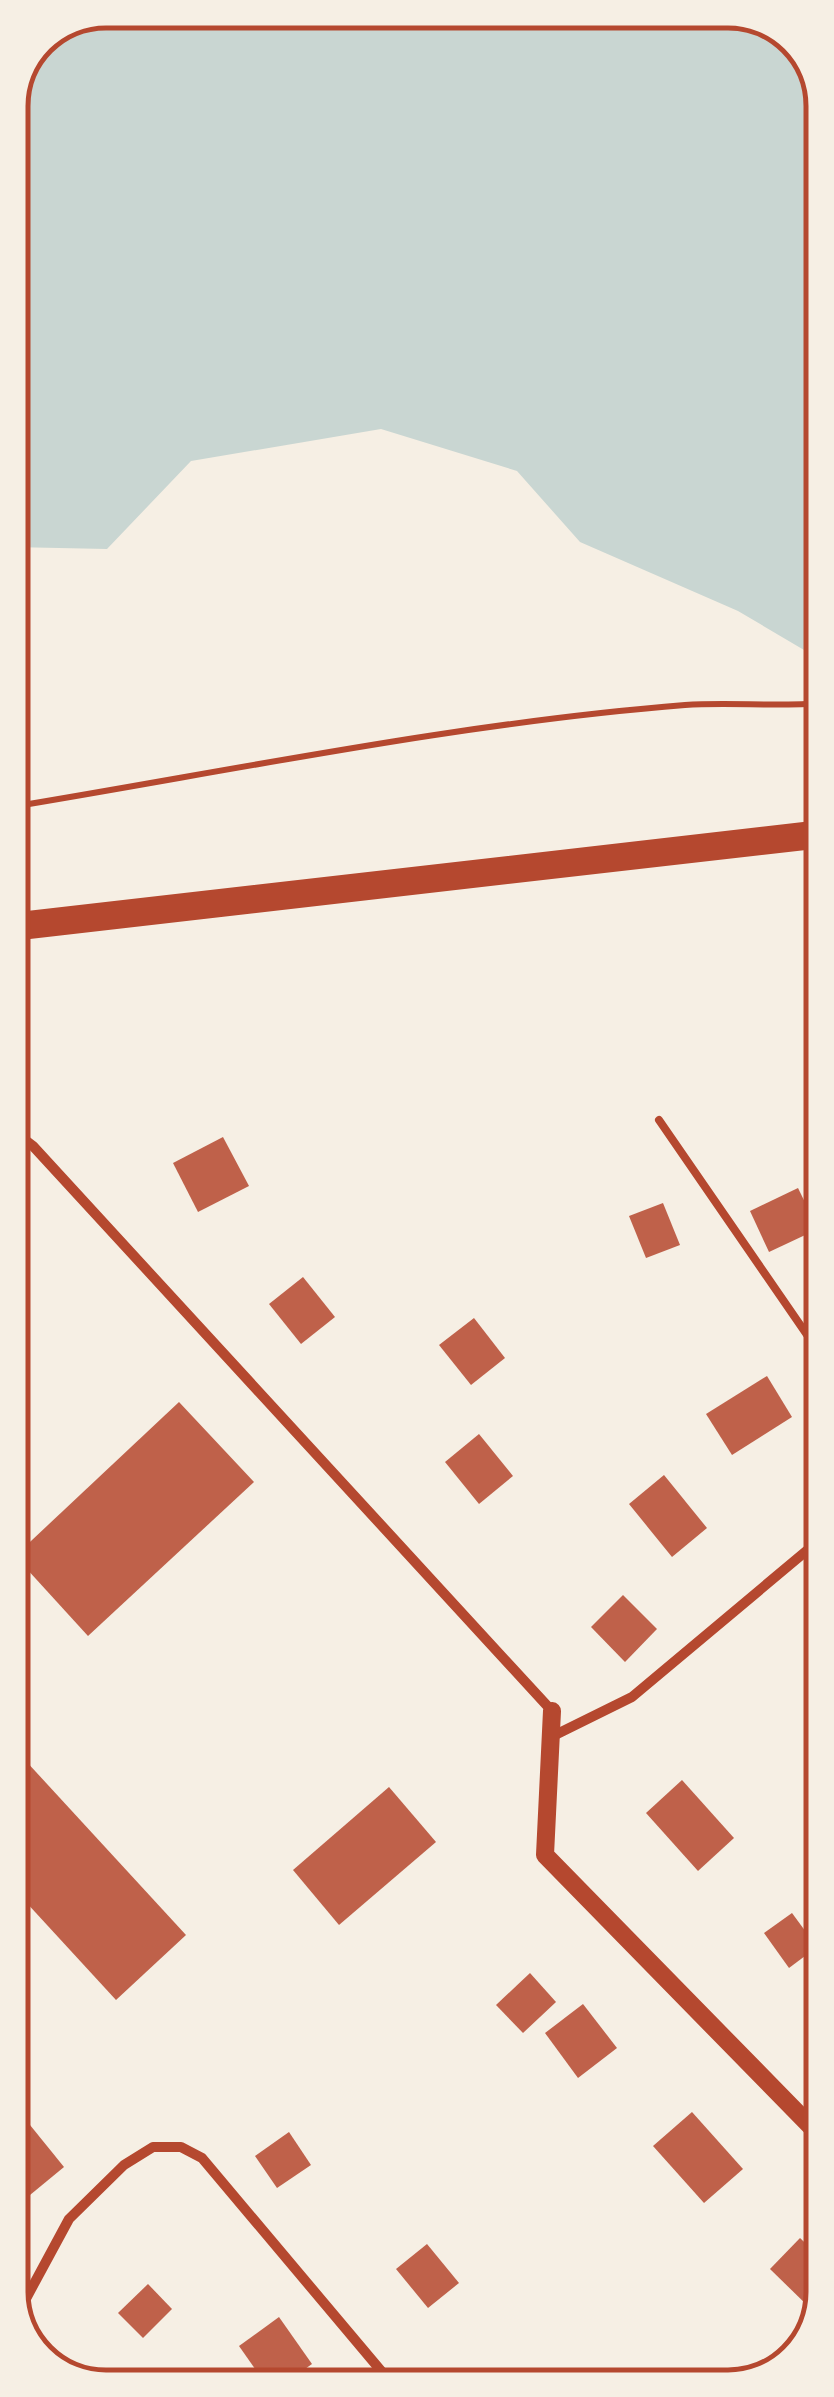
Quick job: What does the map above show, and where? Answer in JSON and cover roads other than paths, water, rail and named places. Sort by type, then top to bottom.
[{"type":"highway","points":[[28,925],[806,836]]},
{"type":"street","points":[[28,1142],[552,1711],[546,1854],[806,2121]]},
{"type":"street","points":[[551,1737],[632,1696],[806,1550]]},
{"type":"street","points":[[28,2295],[69,2220],[124,2165],[153,2147],[181,2148],[202,2158],[380,2369]]},
{"type":"lane","points":[[659,1120],[806,1335]]}]
